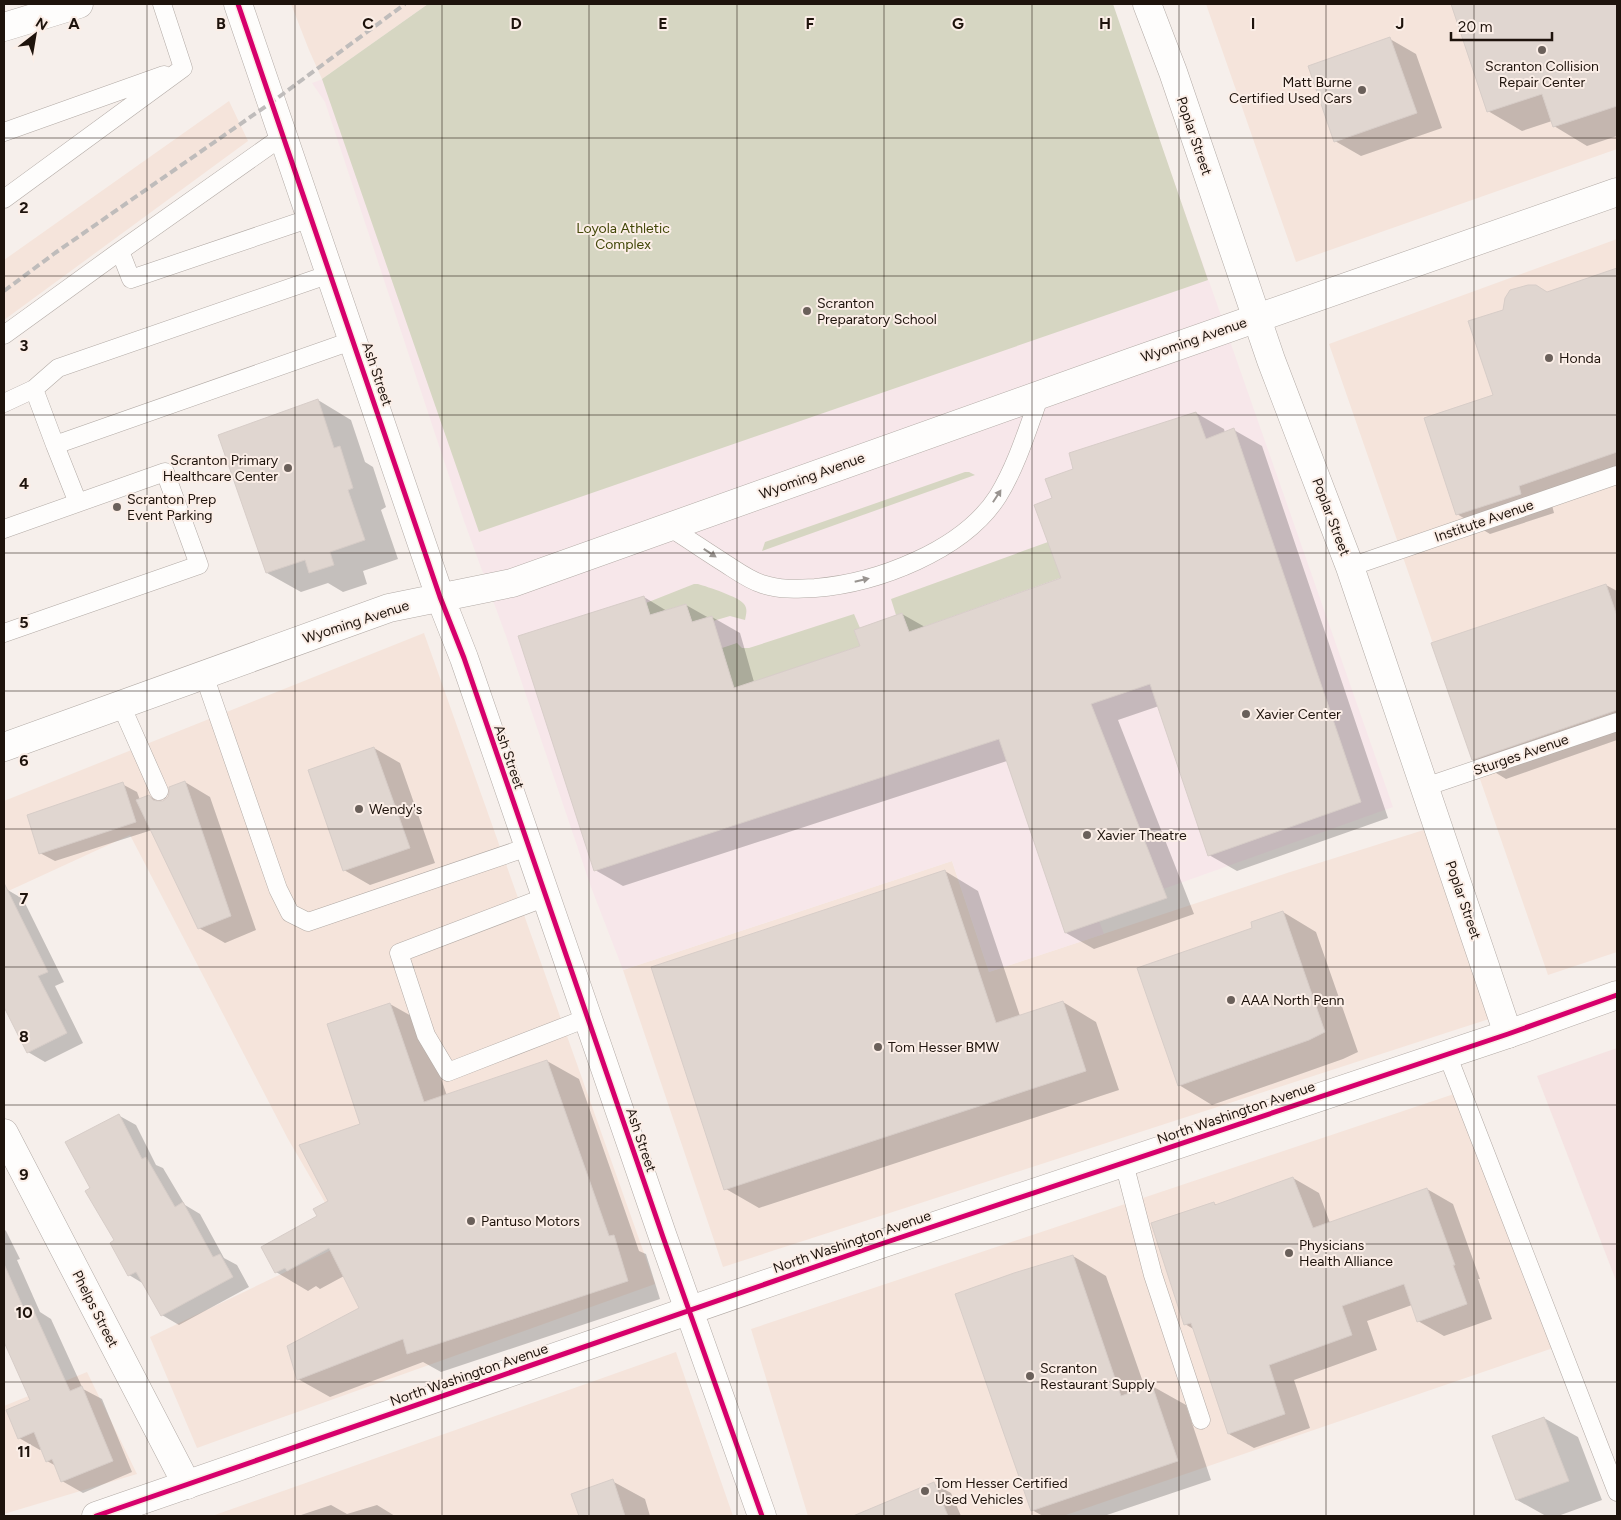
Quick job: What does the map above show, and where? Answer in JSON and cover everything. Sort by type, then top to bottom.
[{"type":"street","points":[[4,27],[79,4]]},
{"type":"street","name":"Ash Street","points":[[238,4],[440,597],[464,658],[587,1018],[762,1516]]},
{"type":"street","name":"Poplar Street","points":[[1147,4],[1173,72],[1256,319],[1350,567],[1508,1034]]},
{"type":"street","name":"Wyoming Avenue","points":[[4,748],[389,608],[512,583],[1617,192]]},
{"type":"street","name":"North Washington Avenue","points":[[96,1516],[735,1294],[1508,1034],[1617,995]]},
{"type":"street","name":"Phelps Street","points":[[4,1133],[187,1485]]},
{"type":"lane","points":[[162,4],[183,68]]},
{"type":"lane","points":[[4,132],[183,68]]},
{"type":"lane","points":[[4,199],[183,68]]},
{"type":"lane","points":[[4,335],[283,136]]},
{"type":"lane","points":[[120,251],[131,279],[311,218]]},
{"type":"lane","points":[[4,403],[34,389],[58,368],[330,274]]},
{"type":"lane","points":[[55,445],[354,340]]},
{"type":"lane","points":[[34,389],[78,503]]},
{"type":"lane","points":[[669,527],[737,571],[762,584],[794,590],[835,586],[878,576],[933,552],[959,536],[981,518],[998,497],[1010,475],[1040,395]]},
{"type":"lane","points":[[4,529],[166,472],[199,565],[4,633]]},
{"type":"lane","name":"Institute Avenue","points":[[1350,567],[1617,475]]},
{"type":"lane","points":[[204,675],[278,889],[290,913],[308,922],[528,847]]},
{"type":"lane","points":[[121,705],[159,791]]},
{"type":"lane","name":"Sturges Avenue","points":[[1425,787],[1617,722]]},
{"type":"lane","points":[[546,897],[399,952],[426,1035],[448,1072],[587,1018]]},
{"type":"lane","points":[[1447,1054],[1617,1492]]},
{"type":"lane","points":[[1124,1163],[1153,1274],[1200,1420]]},
{"type":"shaded area","points":[[291,4],[428,4],[322,79]]},
{"type":"shaded area","name":"Scranton Preparatory School","points":[[428,4],[1112,4],[1393,807],[1096,913],[1104,934],[989,972],[952,861],[623,970],[591,887],[506,636],[464,521],[325,102],[312,83],[323,79]]},
{"type":"shaded area","points":[[1206,4],[1617,4],[1617,149],[1296,262]]},
{"type":"shaded area","points":[[229,101],[248,141],[4,320],[4,260]]},
{"type":"shaded area","points":[[1617,239],[1617,952],[1548,975],[1329,344]]},
{"type":"shaded area","points":[[424,633],[655,1284],[197,1448],[150,1337],[348,1242],[288,1139],[130,835],[4,893],[4,801]]},
{"type":"shaded area","points":[[1427,829],[1489,1019],[723,1267],[623,970],[952,861],[989,972],[1287,873]]},
{"type":"shaded area","points":[[1617,1048],[1617,1283],[1537,1076]]},
{"type":"shaded area","points":[[1460,1092],[1556,1347],[1063,1516],[808,1516],[751,1329]]},
{"type":"shaded area","points":[[676,1352],[733,1516],[212,1516]]},
{"type":"shaded area","points":[[87,1372],[137,1474],[4,1514],[4,1406]]},
{"type":"green space","name":"Loyola Athletic Complex","points":[[428,4],[1113,4],[1208,280],[479,532],[322,79]]},
{"type":"green space","points":[[965,472],[975,475],[762,551],[765,542]]},
{"type":"green space","points":[[1048,542],[1071,574],[909,632],[902,613],[896,615],[891,599]]},
{"type":"green space","points":[[694,584],[730,595],[741,601],[746,608],[745,620],[730,616],[713,621],[712,616],[692,622],[686,604],[650,615],[646,603]]},
{"type":"green space","points":[[854,614],[860,628],[854,630],[860,646],[720,693],[708,657],[723,652],[722,648],[737,643],[742,648],[749,648]]},
{"type":"building","name":"Scranton Collision Repair Center","points":[[1451,4],[1617,4],[1617,106],[1553,127],[1542,94],[1487,112]]},
{"type":"building","name":"Matt Burne Certified Used Cars","points":[[1390,37],[1417,113],[1334,142],[1308,66]]},
{"type":"building","name":"Honda","points":[[1617,268],[1617,452],[1519,486],[1521,494],[1456,515],[1424,418],[1493,395],[1468,321],[1503,310],[1505,298],[1510,290],[1528,285],[1536,285],[1547,292]]},
{"type":"building","name":"Scranton Primary Healthcare Center","points":[[318,399],[334,448],[340,446],[353,488],[348,490],[365,540],[330,552],[334,565],[309,573],[305,560],[266,573],[218,435]]},
{"type":"building","points":[[1196,412],[1206,439],[1234,428],[1361,802],[1208,856],[1150,684],[1091,704],[1167,898],[1065,933],[999,739],[594,871],[518,636],[644,596],[650,615],[686,604],[692,622],[712,616],[734,688],[860,646],[854,630],[902,613],[909,632],[1061,578],[1034,505],[1052,498],[1045,479],[1073,469],[1069,453]]},
{"type":"building","points":[[1606,584],[1617,616],[1617,710],[1472,760],[1431,643]]},
{"type":"building","name":"Wendy's","points":[[374,747],[410,848],[343,871],[308,770]]},
{"type":"building","points":[[185,781],[231,916],[198,929],[136,800],[149,795],[153,800],[163,801],[168,797],[169,787]]},
{"type":"building","points":[[123,782],[136,822],[39,854],[27,815]]},
{"type":"building","name":"Tom Hesser BMW","points":[[945,870],[996,1023],[1063,1001],[1086,1071],[724,1190],[651,967]]},
{"type":"building","points":[[4,883],[48,972],[38,976],[67,1033],[27,1053],[4,1007]]},
{"type":"building","name":"AAA North Penn","points":[[1283,911],[1325,1032],[1309,1040],[1178,1086],[1137,968],[1252,928],[1251,922]]},
{"type":"building","name":"Pantuso Motors","points":[[390,1003],[424,1102],[547,1060],[609,1236],[614,1235],[628,1281],[407,1354],[403,1339],[297,1380],[287,1346],[359,1308],[329,1248],[287,1271],[285,1268],[275,1273],[261,1247],[317,1216],[313,1209],[328,1201],[299,1145],[360,1124],[327,1024]]},
{"type":"building","points":[[119,1114],[142,1159],[146,1157],[175,1207],[183,1202],[213,1257],[220,1254],[233,1277],[161,1316],[136,1272],[128,1276],[110,1243],[114,1240],[85,1191],[90,1188],[65,1142]]},
{"type":"building","points":[[1293,1177],[1313,1228],[1427,1188],[1467,1304],[1417,1322],[1404,1284],[1342,1306],[1352,1335],[1269,1365],[1285,1414],[1228,1434],[1191,1323],[1184,1325],[1151,1223],[1214,1202],[1215,1205]]},
{"type":"building","name":"Scranton Restaurant Supply","points":[[1073,1255],[1121,1396],[1152,1385],[1178,1461],[1031,1511],[955,1294]]},
{"type":"building","points":[[4,1264],[24,1309],[31,1305],[70,1391],[82,1386],[113,1461],[61,1482],[52,1459],[46,1462],[34,1432],[18,1439],[6,1410],[30,1400],[4,1342]]},
{"type":"building","points":[[1544,1417],[1569,1481],[1516,1500],[1492,1436]]},
{"type":"building","points":[[613,1479],[625,1516],[579,1516],[571,1494]]},
{"type":"building","name":"Tom Hesser Certified Used Vehicles","points":[[934,1482],[948,1516],[853,1516]]},
{"type":"railway","points":[[4,291],[55,253],[272,102],[405,4]]},
{"type":"cycle path","points":[[238,4],[440,597],[464,658],[663,1237],[762,1516]]},
{"type":"cycle path","points":[[96,1516],[881,1244],[1508,1034],[1617,995]]},
{"type":"place","name":"Scranton Collision Repair Center","points":[[1542,50]]},
{"type":"place","name":"Matt Burne Certified Used Cars","points":[[1362,90]]},
{"type":"place","name":"Scranton Preparatory School","points":[[807,311]]},
{"type":"place","name":"Honda","points":[[1549,358]]},
{"type":"place","name":"Scranton Primary Healthcare Center","points":[[288,468]]},
{"type":"place","name":"Scranton Prep Event Parking","points":[[117,507]]},
{"type":"place","name":"Xavier Center","points":[[1246,714]]},
{"type":"place","name":"Wendy's","points":[[359,809]]},
{"type":"place","name":"Xavier Theatre","points":[[1087,835]]},
{"type":"place","name":"AAA North Penn","points":[[1231,1000]]},
{"type":"place","name":"Tom Hesser BMW","points":[[878,1047]]},
{"type":"place","name":"Pantuso Motors","points":[[471,1221]]},
{"type":"place","name":"Physicians Health Alliance","points":[[1289,1253]]},
{"type":"place","name":"Scranton Restaurant Supply","points":[[1030,1376]]},
{"type":"place","name":"Tom Hesser Certified Used Vehicles","points":[[925,1491]]}]
